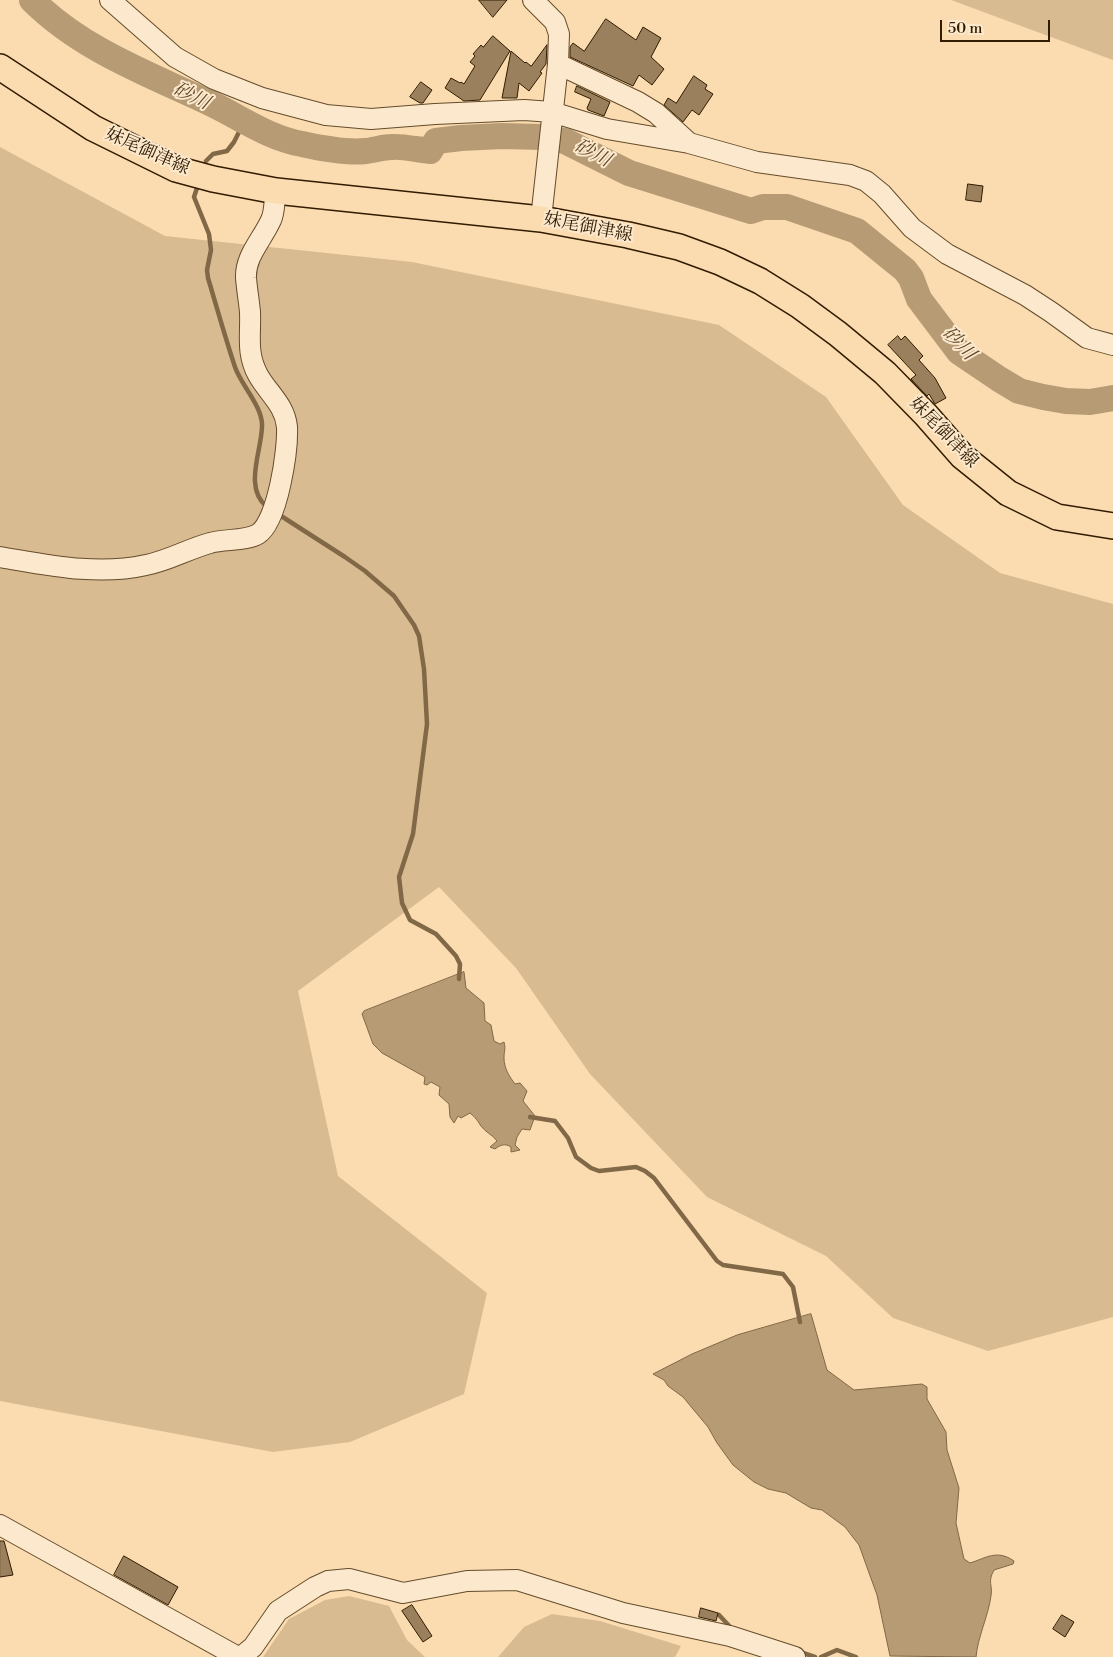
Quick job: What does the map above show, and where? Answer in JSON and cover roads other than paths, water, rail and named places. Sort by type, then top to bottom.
[{"type":"main road","name":"妹尾御津線","points":[[0,67],[93,128],[176,169],[213,179],[276,191],[541,219],[628,234],[679,247],[720,262],[760,281],[800,306],[885,373],[962,456],[1008,494],[1057,517],[1113,526]]},
{"type":"street","points":[[110,0],[175,57],[214,79],[262,98],[326,115],[371,118],[524,110],[607,129],[689,143],[757,162],[850,175],[866,181],[882,194],[912,228],[947,254],[1025,295],[1087,338],[1113,345]]},
{"type":"street","points":[[533,0],[555,22],[559,34],[558,64],[541,219]]},
{"type":"street","points":[[558,64],[638,102],[656,113],[689,143]]},
{"type":"street","points":[[0,557],[85,570],[120,570],[168,559],[209,543],[258,534],[263,529],[274,510],[287,450],[287,425],[281,406],[258,375],[252,357],[249,339],[250,313],[246,276],[249,260],[272,219],[276,191]]},
{"type":"street","points":[[0,1525],[239,1657],[252,1647],[278,1611],[315,1587],[328,1582],[349,1579],[403,1593],[467,1581],[517,1580],[623,1613],[730,1636],[796,1657]]},
{"type":"waterway","name":"砂川","points":[[32,0],[72,33],[117,60],[267,132],[290,141],[351,151],[366,151],[385,147],[430,151],[436,141],[502,136],[542,137],[565,141],[629,173],[751,211],[763,207],[787,207],[857,231],[905,270],[911,278],[919,299],[959,352],[999,379],[1019,391],[1066,401],[1090,402],[1113,398]]},
{"type":"waterway","points":[[206,161],[213,154],[227,151],[234,142],[245,120]]},
{"type":"waterway","points":[[198,185],[194,197],[209,234],[211,250],[207,270],[208,278],[235,367],[259,411],[261,419],[262,426],[255,479],[256,490],[260,499],[267,507]]},
{"type":"waterway","points":[[278,514],[365,571],[394,596],[414,625],[419,636],[424,669],[427,724],[413,834],[399,877],[402,903],[410,920],[436,934],[456,956],[460,964],[459,979]]},
{"type":"waterway","points":[[530,1117],[555,1121],[568,1138],[576,1157],[591,1168],[599,1171],[636,1167],[645,1171],[654,1178],[717,1261],[723,1265],[783,1274],[793,1287],[800,1322]]},
{"type":"waterway","points":[[719,1615],[733,1630]]},
{"type":"waterway","points":[[821,1657],[837,1650],[856,1657]]},
{"type":"waterway","points":[[800,1652],[815,1657]]}]
